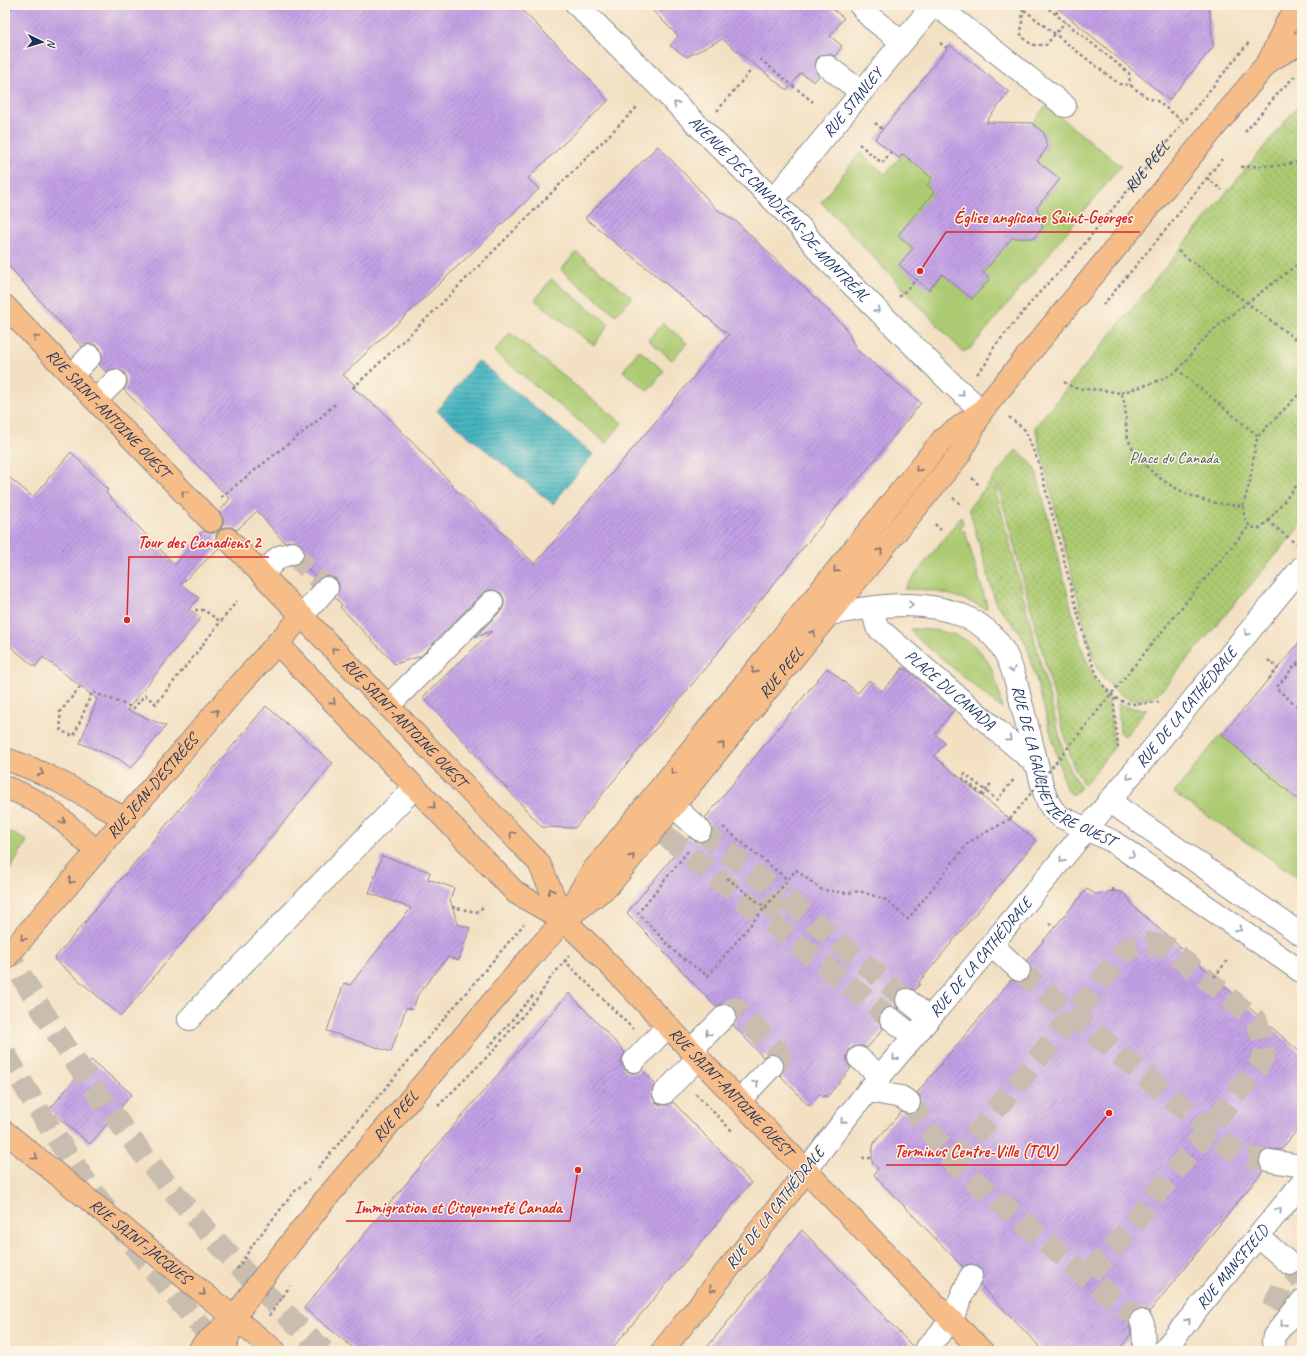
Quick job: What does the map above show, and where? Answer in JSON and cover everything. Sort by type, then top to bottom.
[{"type":"main road","name":"RUE PEEL","points":[[199,1351],[202,1346],[234,1318],[323,1202],[506,985],[564,920],[606,887],[660,831],[673,806],[960,454],[982,411],[1269,60],[1287,22],[1302,6]]},
{"type":"main road","name":"RUE PEEL","points":[[1269,60],[1302,42]]},
{"type":"main road","name":"RUE SAINT-ANTOINE OUEST","points":[[5,306],[211,521]]},
{"type":"main road","name":"RUE PEEL","points":[[564,920],[592,872],[938,445],[943,439],[982,411]]},
{"type":"main road","name":"RUE SAINT-ANTOINE OUEST","points":[[228,539],[539,862],[564,920]]},
{"type":"main road","name":"RUE JEAN-D'ESTRÉES","points":[[5,958],[234,691],[302,616]]},
{"type":"main road","name":"RUE SAINT-ANTOINE OUEST","points":[[277,643],[516,893],[564,920],[594,948],[806,1171],[982,1351]]},
{"type":"main road","points":[[5,759],[58,781],[125,819]]},
{"type":"main road","points":[[5,787],[32,799],[52,811],[97,852]]},
{"type":"main road","name":"RUE SAINT-JACQUES","points":[[5,1132],[274,1351]]},
{"type":"main road","name":"RUE DE LA CATHÉDRALE","points":[[662,1351],[806,1171]]},
{"type":"main road","name":"RUE PEEL","points":[[224,1351],[234,1318]]},
{"type":"street","name":"AVENUE DES CANADIENS-DE-MONTRÉAL","points":[[576,5],[801,228],[823,256],[951,383],[982,411]]},
{"type":"street","points":[[860,5],[870,17],[902,42]]},
{"type":"street","name":"RUE STANLEY","points":[[773,200],[933,5]]},
{"type":"street","points":[[936,5],[1065,106]]},
{"type":"street","points":[[827,66],[861,92]]},
{"type":"street","points":[[72,375],[90,356]]},
{"type":"street","points":[[96,400],[115,381]]},
{"type":"street","points":[[262,574],[279,557],[292,553]]},
{"type":"street","name":"RUE DE LA CATHÉDRALE","points":[[806,1171],[832,1134],[913,1036],[992,945],[1302,567]]},
{"type":"street","points":[[302,616],[327,588]]},
{"type":"street","name":"RUE DE LA GAUCHETIÈRE OUEST","points":[[829,614],[904,605],[929,606],[962,614],[990,633],[1001,646],[1012,668],[1037,765],[1048,802],[1052,810],[1061,817],[1112,841],[1302,972]]},
{"type":"street","name":"PLACE DU CANADA","points":[[872,608],[877,627],[1037,765]]},
{"type":"street","points":[[388,706],[444,638],[473,612]]},
{"type":"street","points":[[189,1019],[415,787]]},
{"type":"street","name":"RUE DE LA GAUCHETIÈRE OUEST","points":[[1109,801],[1302,935]]},
{"type":"street","points":[[673,806],[710,827]]},
{"type":"street","points":[[992,945],[1019,970]]},
{"type":"street","points":[[907,1000],[929,1018]]},
{"type":"street","points":[[664,1093],[725,1016]]},
{"type":"street","points":[[891,1019],[913,1036]]},
{"type":"street","points":[[634,1061],[668,1026]]},
{"type":"street","points":[[859,1058],[874,1083],[909,1102]]},
{"type":"street","points":[[740,1100],[772,1066]]},
{"type":"street","points":[[1272,1161],[1302,1166]]},
{"type":"street","name":"RUE MANSFIELD","points":[[1163,1351],[1302,1183]]},
{"type":"street","points":[[1258,1236],[1290,1264]]},
{"type":"street","points":[[924,1351],[951,1321],[969,1279],[972,1276]]},
{"type":"street","points":[[1274,1351],[1274,1336],[1302,1301]]},
{"type":"street","points":[[1141,1321],[1144,1324],[1144,1351]]},
{"type":"path","points":[[1026,5],[1022,9],[1021,36],[1032,45],[1046,45],[1065,22]]},
{"type":"path","points":[[1044,5],[1129,73],[1130,85]]},
{"type":"path","points":[[1056,5],[1057,16]]},
{"type":"path","points":[[1022,9],[1119,84],[1130,85],[1148,98],[1157,101],[1184,122]]},
{"type":"path","name":"RUE PEEL","points":[[985,365],[994,347],[1038,294],[1075,255],[1255,36]]},
{"type":"path","points":[[940,43],[948,48]]},
{"type":"path","points":[[760,59],[813,102]]},
{"type":"path","points":[[717,111],[752,69]]},
{"type":"path","points":[[1244,133],[1280,91],[1297,74]]},
{"type":"path","points":[[353,388],[426,319],[638,106]]},
{"type":"path","points":[[875,123],[882,129]]},
{"type":"path","points":[[859,144],[882,163],[891,152]]},
{"type":"path","points":[[1101,307],[1226,155]]},
{"type":"path","points":[[1241,167],[1284,165],[1302,161]]},
{"type":"path","points":[[1207,178],[1222,190]]},
{"type":"path","points":[[1178,251],[1302,344]]},
{"type":"path","points":[[1064,382],[1074,388],[1121,393],[1169,377],[1178,370],[1209,333],[1246,302],[1302,261]]},
{"type":"path","points":[[902,295],[917,279]]},
{"type":"path","points":[[1178,370],[1258,436]]},
{"type":"path","points":[[1302,387],[1300,393],[1258,436],[1250,482],[1243,506],[1244,517],[1249,526],[1253,528],[1260,528],[1268,521],[1302,479]]},
{"type":"path","points":[[1121,393],[1125,404],[1126,431],[1129,441],[1146,466],[1160,478],[1188,494],[1207,501],[1243,506]]},
{"type":"path","points":[[221,498],[317,421],[335,404]]},
{"type":"path","points":[[1009,417],[1025,430],[1039,464],[1089,656],[1099,680],[1115,698],[1131,704],[1148,704],[1159,701]]},
{"type":"path","points":[[972,478],[979,485]]},
{"type":"path","points":[[951,496],[962,505]]},
{"type":"path","points":[[1268,521],[1293,541]]},
{"type":"path","points":[[935,524],[941,530]]},
{"type":"path","points":[[690,849],[638,913],[677,954],[708,976],[766,909],[796,870],[822,890],[847,893],[859,891],[884,899],[908,919],[969,842],[1010,819],[1249,526]]},
{"type":"path","points":[[80,687],[60,712],[61,731],[74,736],[92,692],[134,708],[145,695],[156,704],[237,601]]},
{"type":"path","points":[[195,610],[204,610],[221,622]]},
{"type":"path","points":[[1301,708],[1276,688],[1302,657]]},
{"type":"path","points":[[1268,660],[1278,668],[1269,679]]},
{"type":"path","points":[[1296,664],[1302,668]]},
{"type":"path","points":[[1115,698],[1114,704],[1118,748]]},
{"type":"path","points":[[992,782],[982,795],[962,778],[965,774],[997,800],[1018,774]]},
{"type":"path","points":[[710,827],[788,880]]},
{"type":"path","points":[[727,878],[766,909]]},
{"type":"path","points":[[1113,885],[1113,891]]},
{"type":"path","points":[[452,907],[476,912],[485,905]]},
{"type":"path","points":[[1049,924],[1055,927]]},
{"type":"path","name":"RUE PEEL","points":[[239,1265],[252,1246],[296,1192],[309,1179],[508,942]]},
{"type":"path","points":[[1214,977],[1227,961]]},
{"type":"path","points":[[493,1051],[539,996],[551,979]]},
{"type":"path","points":[[488,1048],[535,993]]},
{"type":"path","points":[[862,1158],[872,1158]]},
{"type":"path","points":[[257,1337],[277,1304],[294,1281]]},
{"type":"green space","name":"Place du Canada","points":[[1302,101],[1302,524],[1160,692],[1143,700],[1135,700],[1121,695],[1114,690],[1102,676],[1094,659],[1035,427]]},
{"type":"green space","points":[[1046,106],[1121,166],[971,348],[963,352],[821,202],[860,153],[885,174],[903,154],[937,172],[927,185],[934,192],[898,236],[913,248],[929,290],[942,274],[972,299],[990,279],[973,265],[1015,235],[1019,238],[1034,238],[1043,227],[1039,214],[1035,211],[1060,179],[1037,161],[1047,148],[1044,133],[1032,123]]},
{"type":"green space","points":[[576,252],[632,297],[616,315],[561,270]]},
{"type":"green space","points":[[551,279],[609,324],[594,345],[535,300]]},
{"type":"green space","points":[[663,323],[687,343],[672,360],[648,340]]},
{"type":"green space","points":[[510,333],[622,423],[606,443],[494,352]]},
{"type":"green space","points":[[639,350],[664,371],[648,391],[623,371]]},
{"type":"green space","points":[[1016,450],[1032,464],[1036,471],[1081,646],[1095,681],[1109,699],[1114,748],[1084,785],[1070,756],[998,485],[995,487],[1064,753],[1070,770],[1081,788],[1074,794],[1071,794],[1066,789],[1027,646],[1018,630],[996,604],[969,508]]},
{"type":"green space","points":[[961,517],[963,525],[960,526],[962,531],[965,531],[987,606],[986,609],[967,600],[936,591],[904,589]]},
{"type":"green space","points":[[910,629],[935,630],[958,636],[977,649],[985,658],[992,670],[997,684],[1002,709],[916,637]]},
{"type":"green space","points":[[1118,704],[1132,708],[1147,709],[1125,736],[1120,732]]},
{"type":"green space","points":[[1222,735],[1302,803],[1302,880],[1174,793]]},
{"type":"green space","points":[[5,829],[27,841],[5,878]]},
{"type":"water","points":[[478,361],[593,454],[553,504],[437,411]]},
{"type":"building","points":[[14,5],[517,5],[580,68],[608,101],[528,178],[539,189],[343,375],[355,385],[352,387],[383,412],[453,485],[452,486],[535,564],[729,335],[585,218],[658,146],[716,209],[737,222],[845,327],[857,350],[921,403],[575,828],[542,827],[423,697],[492,631],[475,637],[501,611],[504,605],[504,599],[501,593],[495,590],[489,590],[483,593],[421,656],[395,664],[340,607],[342,605],[335,597],[339,590],[339,584],[336,579],[329,576],[323,576],[318,579],[301,562],[304,556],[304,550],[300,544],[294,541],[284,542],[257,511],[237,530],[231,527],[225,527],[220,530],[223,524],[223,518],[219,512],[230,499],[124,390],[127,384],[127,378],[124,372],[118,369],[111,369],[106,372],[99,365],[102,359],[102,352],[99,347],[93,344],[87,344],[82,347],[5,262],[5,16]]},
{"type":"building","points":[[647,5],[827,5],[844,18],[830,36],[842,46],[835,56],[828,54],[817,58],[815,65],[819,76],[814,82],[801,73],[787,90],[722,39],[687,57],[670,46],[678,36]]},
{"type":"building","points":[[1054,5],[1209,5],[1213,47],[1169,100]]},
{"type":"building","points":[[950,45],[1009,92],[986,122],[1032,123],[1044,133],[1047,148],[1037,161],[1060,179],[1037,207],[1043,227],[1034,238],[1012,238],[983,273],[990,279],[972,299],[942,274],[929,290],[899,265],[913,248],[898,235],[934,192],[927,185],[932,178],[903,154],[899,158],[875,139]]},
{"type":"building","points":[[71,452],[108,490],[106,493],[175,565],[203,531],[214,533],[219,530],[216,535],[216,542],[219,548],[181,584],[199,598],[189,609],[201,618],[127,710],[166,726],[131,768],[119,759],[80,743],[97,699],[43,657],[35,667],[5,642],[5,474],[33,497]]},
{"type":"building","points":[[1302,639],[1302,803],[1222,735]]},
{"type":"building","points":[[827,668],[858,693],[869,680],[882,691],[903,668],[905,670],[906,669],[954,710],[935,734],[945,743],[934,756],[1036,841],[919,982],[920,984],[915,990],[902,988],[898,992],[895,998],[895,1004],[899,1009],[892,1007],[881,1011],[879,1018],[883,1029],[867,1048],[855,1046],[849,1050],[847,1062],[851,1068],[827,1097],[819,1094],[809,1106],[780,1075],[784,1068],[784,1062],[781,1057],[774,1054],[768,1054],[763,1057],[733,1025],[737,1019],[737,1013],[734,1007],[728,1004],[721,1004],[716,1007],[627,913],[689,837],[698,842],[704,842],[710,838],[712,826],[705,818]]},
{"type":"building","points":[[266,706],[333,763],[121,1016],[54,959]]},
{"type":"building","points":[[382,856],[430,872],[428,879],[454,888],[450,900],[458,924],[470,928],[459,960],[448,957],[418,994],[413,1009],[406,1008],[391,1052],[327,1031],[344,983],[350,985],[411,908],[369,893]]},
{"type":"building","points":[[1087,889],[1095,894],[1115,891],[1122,892],[1129,898],[1132,905],[1302,1054],[1302,1124],[1281,1150],[1267,1149],[1261,1153],[1259,1165],[1263,1171],[1149,1312],[1140,1309],[1134,1311],[1130,1315],[1129,1321],[1131,1334],[1118,1351],[1044,1351],[980,1285],[983,1276],[982,1270],[978,1266],[971,1264],[963,1267],[874,1175],[878,1168],[872,1163],[872,1152],[874,1143],[901,1112],[909,1114],[915,1113],[919,1109],[921,1102],[920,1096],[917,1093],[1011,980],[1022,982],[1028,978],[1031,972],[1031,967],[1027,960]]},
{"type":"building","points":[[569,993],[625,1052],[622,1058],[622,1065],[625,1070],[631,1073],[637,1073],[642,1070],[655,1084],[652,1090],[652,1096],[655,1102],[661,1105],[667,1105],[673,1102],[751,1183],[610,1351],[357,1351],[304,1308],[460,1118]]},
{"type":"building","points":[[91,1060],[132,1094],[90,1144],[49,1110]]},
{"type":"building","points":[[802,1230],[913,1347],[912,1351],[704,1351]]},
{"type":"tunnel","points":[[292,553],[327,588]]},
{"type":"tunnel","points":[[700,830],[782,895]]},
{"type":"tunnel","points":[[665,835],[764,917]]},
{"type":"tunnel","points":[[891,1019],[764,917],[782,895],[907,1000]]},
{"type":"tunnel","points":[[953,1162],[1128,948],[1148,943],[1167,947],[1257,1021],[1265,1053],[1258,1067],[1129,1229],[1087,1277]]},
{"type":"tunnel","points":[[5,947],[37,1003],[72,1057],[109,1110],[149,1161],[233,1260],[324,1351]]},
{"type":"tunnel","points":[[1019,970],[1240,1156],[1271,1161]]},
{"type":"tunnel","points":[[725,1016],[734,1008],[738,1009],[779,1053],[779,1060],[772,1066]]},
{"type":"tunnel","points":[[5,1053],[53,1132],[133,1246],[162,1282],[224,1351]]},
{"type":"tunnel","points":[[909,1102],[953,1162],[1087,1277],[1141,1321]]},
{"type":"tunnel","points":[[1290,1264],[1302,1282]]},
{"type":"tunnel","points":[[1267,1294],[1302,1310]]},
{"type":"place","name":"Église anglicane Saint-Georges","points":[[920,271]]},
{"type":"place","name":"Tour des Canadiens 2","points":[[127,620]]},
{"type":"place","name":"Terminus Centre-Ville (TCV)","points":[[1109,1113]]},
{"type":"place","name":"Immigration et Citoyenneté Canada","points":[[578,1170]]}]
